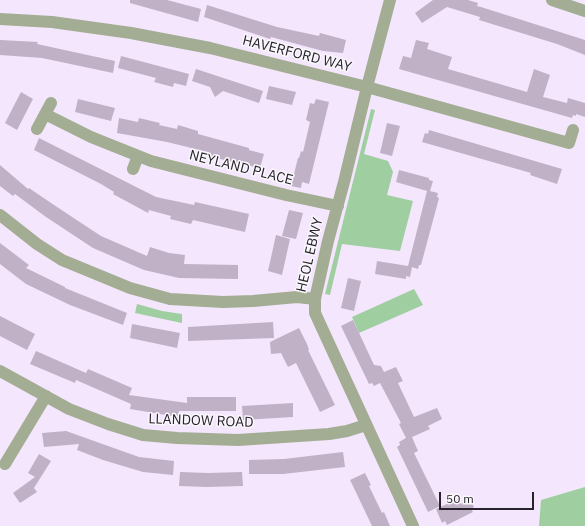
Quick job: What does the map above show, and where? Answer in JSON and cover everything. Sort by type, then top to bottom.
[{"type":"street","name":"HEOL EBWY","points":[[390,0],[328,242],[315,299],[315,313],[412,526]]},
{"type":"street","points":[[552,0],[585,10]]},
{"type":"street","name":"HAVERFORD WAY","points":[[0,19],[52,22],[131,33],[210,48],[367,87],[569,143],[573,130]]},
{"type":"street","points":[[37,129],[50,103]]},
{"type":"street","name":"NEYLAND PLACE","points":[[45,114],[91,137],[151,161],[286,195],[338,206]]},
{"type":"street","points":[[133,169],[138,156]]},
{"type":"street","points":[[0,215],[37,244],[62,260],[130,288],[170,299],[223,302],[297,297],[315,299]]},
{"type":"street","name":"LLANDOW ROAD","points":[[0,371],[69,409],[108,424],[143,435],[170,438],[238,440],[329,434],[347,431],[366,424]]},
{"type":"street","points":[[5,464],[46,396]]},
{"type":"green space","points":[[371,109],[375,110],[364,154],[388,161],[393,172],[387,195],[413,201],[400,251],[342,244],[330,295],[325,294]]},
{"type":"green space","points":[[414,289],[423,305],[359,333],[352,317]]},
{"type":"green space","points":[[137,304],[162,311],[182,314],[182,323],[135,313]]},
{"type":"green space","points":[[585,487],[585,526],[539,526],[541,500]]},
{"type":"building","points":[[130,0],[167,0],[201,9],[198,22],[130,3]]},
{"type":"building","points":[[433,0],[468,0],[478,3],[477,6],[585,40],[585,55],[557,44],[479,20],[480,17],[447,7],[422,23],[415,13]]},
{"type":"building","points":[[207,5],[277,27],[319,36],[320,33],[346,40],[343,53],[323,51],[271,37],[270,39],[204,17]]},
{"type":"building","points":[[0,40],[38,42],[37,44],[115,61],[113,73],[42,58],[0,55]]},
{"type":"building","points":[[416,40],[429,43],[427,49],[452,57],[448,69],[527,92],[534,69],[550,75],[543,97],[567,103],[568,98],[585,103],[585,117],[576,114],[576,116],[573,115],[572,118],[399,69],[403,56],[411,58]]},
{"type":"building","points":[[121,56],[189,74],[186,86],[174,83],[173,87],[154,82],[156,78],[118,68]]},
{"type":"building","points":[[196,69],[263,91],[259,103],[223,91],[215,97],[210,87],[192,81]]},
{"type":"building","points":[[269,86],[296,92],[292,105],[266,99]]},
{"type":"building","points":[[21,92],[33,99],[17,130],[5,123]]},
{"type":"building","points":[[78,99],[115,108],[111,121],[75,112]]},
{"type":"building","points":[[316,99],[329,102],[309,184],[302,182],[301,188],[291,186],[298,158],[301,151],[303,152],[310,122],[306,120],[310,103],[314,104]]},
{"type":"building","points":[[119,118],[138,122],[139,118],[177,129],[178,125],[198,131],[198,134],[249,148],[249,150],[264,154],[260,168],[207,156],[208,152],[167,142],[117,133]]},
{"type":"building","points":[[387,123],[400,126],[392,156],[380,153]]},
{"type":"building","points":[[429,130],[562,169],[557,184],[530,175],[531,173],[422,142],[425,133],[428,134]]},
{"type":"building","points":[[39,138],[156,197],[194,205],[195,202],[249,214],[245,232],[193,220],[191,224],[170,219],[171,216],[149,210],[148,213],[113,194],[114,192],[101,184],[34,150]]},
{"type":"building","points":[[0,165],[28,189],[29,188],[101,236],[147,256],[150,247],[169,253],[185,255],[184,264],[238,265],[238,279],[179,278],[144,270],[93,248],[46,217],[15,194],[13,196],[0,186]]},
{"type":"building","points":[[399,170],[429,178],[429,180],[433,181],[430,191],[438,193],[437,197],[439,198],[421,265],[419,265],[418,269],[412,267],[410,277],[406,276],[406,279],[375,274],[377,261],[408,266],[427,191],[396,182]]},
{"type":"building","points":[[289,210],[303,213],[296,239],[282,236]]},
{"type":"building","points":[[276,235],[290,239],[282,275],[268,271]]},
{"type":"building","points":[[0,243],[29,265],[26,268],[65,288],[127,313],[123,325],[70,305],[26,284],[0,264]]},
{"type":"building","points":[[348,278],[361,281],[354,311],[341,308]]},
{"type":"building","points":[[0,316],[35,334],[27,350],[0,336]]},
{"type":"building","points":[[353,320],[374,365],[381,366],[384,372],[396,367],[403,381],[398,383],[414,417],[437,408],[442,419],[428,426],[430,429],[412,437],[418,451],[414,453],[440,506],[428,512],[397,447],[400,445],[399,442],[406,438],[399,424],[401,423],[380,383],[374,386],[372,383],[369,384],[341,326]]},
{"type":"building","points":[[273,322],[274,338],[188,341],[188,327]]},
{"type":"building","points":[[132,324],[180,333],[177,348],[130,338]]},
{"type":"building","points":[[299,328],[335,405],[320,412],[296,363],[288,367],[281,353],[271,354],[270,342]]},
{"type":"building","points":[[36,351],[86,373],[88,369],[132,388],[129,395],[187,403],[187,397],[236,397],[236,411],[179,411],[178,417],[130,409],[131,404],[76,380],[75,383],[30,364]]},
{"type":"building","points":[[293,403],[293,417],[243,420],[242,406]]},
{"type":"building","points":[[66,431],[139,457],[174,461],[173,475],[143,472],[103,460],[77,450],[79,444],[44,447],[42,433]]},
{"type":"building","points":[[343,452],[345,467],[283,474],[249,474],[249,460],[284,459]]},
{"type":"building","points":[[39,454],[51,461],[34,488],[37,492],[20,503],[13,493],[35,477],[28,473]]},
{"type":"building","points":[[180,472],[242,472],[243,486],[179,486]]},
{"type":"building","points":[[365,473],[371,485],[369,486],[390,526],[372,526],[350,480]]},
{"type":"building","points":[[458,499],[461,504],[470,499],[474,507],[471,509],[473,512],[447,525],[445,521],[442,523],[436,509]]}]
